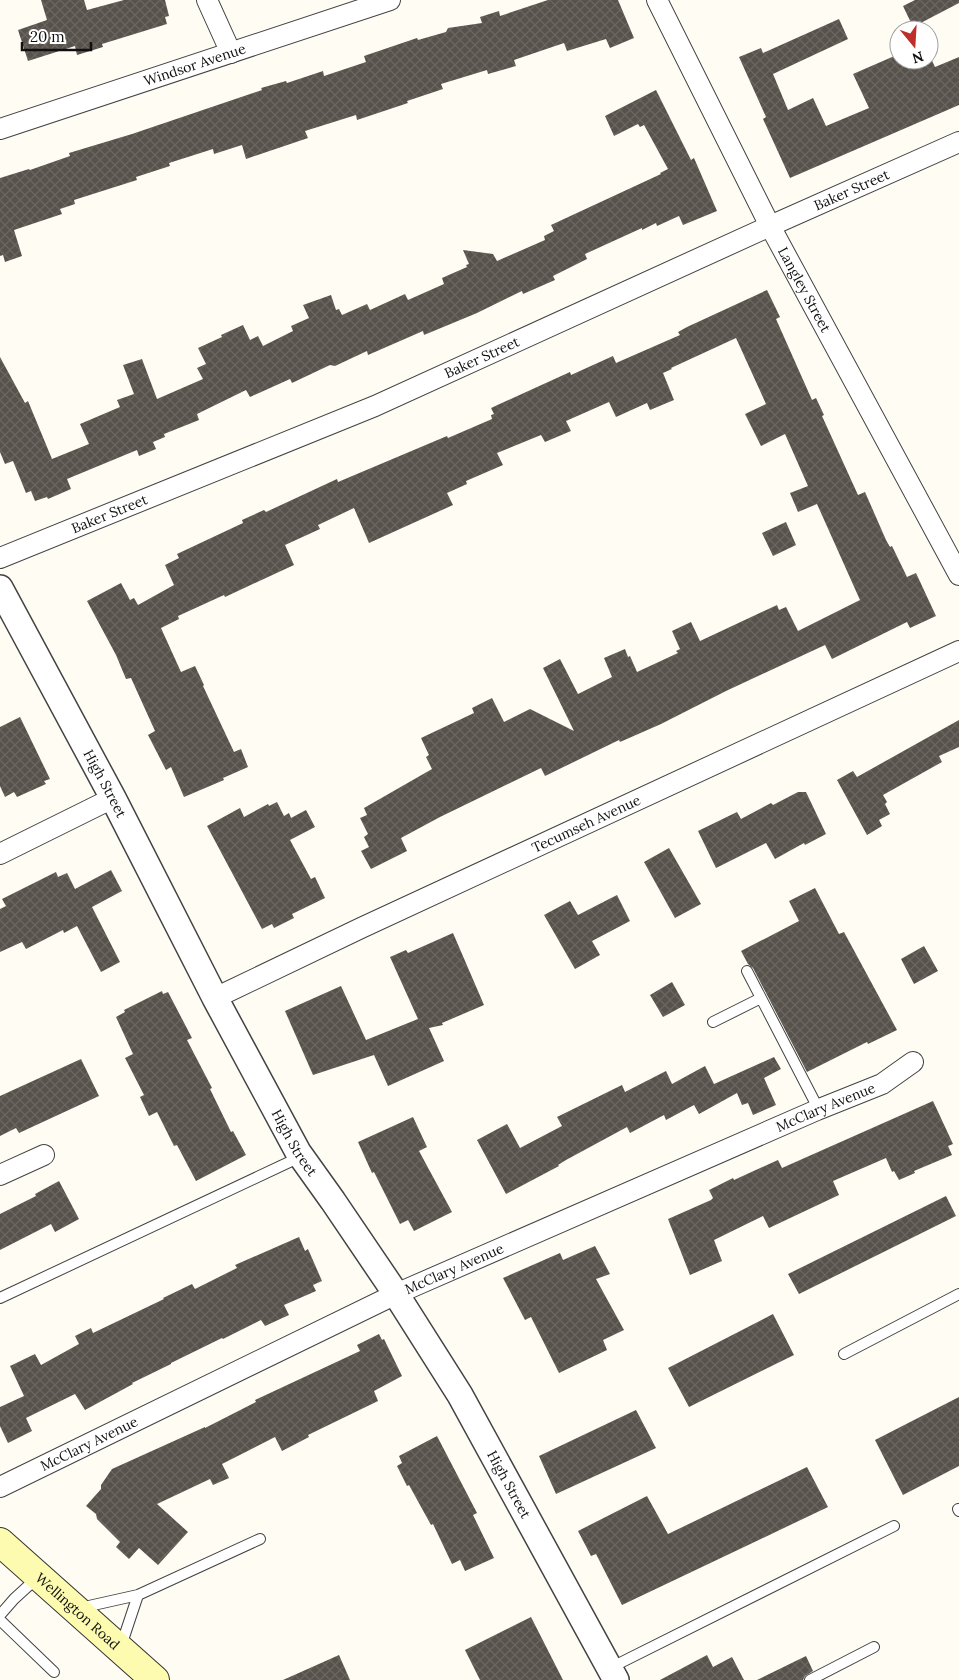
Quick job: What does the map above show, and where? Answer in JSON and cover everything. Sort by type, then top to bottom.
[{"type":"main road","name":"Wellington Road","points":[[0,1542],[155,1680]]},
{"type":"street","points":[[207,0],[231,53]]},
{"type":"street","name":"Windsor Avenue","points":[[0,129],[390,0]]},
{"type":"street","name":"Langley Street","points":[[657,0],[770,226],[959,575]]},
{"type":"street","name":"Baker Street","points":[[0,558],[375,406],[959,142]]},
{"type":"street","name":"High Street","points":[[0,588],[113,798],[214,998],[301,1157],[323,1185],[396,1294],[460,1395],[613,1674]]},
{"type":"street","name":"Tecumseh Avenue","points":[[214,998],[959,651]]},
{"type":"street","points":[[0,854],[113,798]]},
{"type":"street","name":"McClary Avenue","points":[[0,1487],[396,1294],[882,1084],[913,1062]]},
{"type":"street","points":[[0,1175],[44,1155]]},
{"type":"lane","points":[[747,971],[819,1110]]},
{"type":"lane","points":[[713,1022],[761,998]]},
{"type":"lane","points":[[0,1298],[301,1157]]},
{"type":"lane","points":[[844,1354],[959,1294]]},
{"type":"lane","points":[[613,1674],[894,1526]]},
{"type":"lane","points":[[76,1609],[138,1595],[260,1539]]},
{"type":"lane","points":[[0,1615],[14,1599],[39,1577]]},
{"type":"lane","points":[[120,1648],[138,1595]]},
{"type":"lane","points":[[0,1620],[54,1672]]},
{"type":"lane","points":[[810,1680],[874,1647]]},
{"type":"building","points":[[41,0],[84,0],[87,10],[124,0],[165,0],[169,16],[165,17],[167,24],[102,44],[103,47],[77,55],[75,46],[28,61],[18,30],[47,20]]},
{"type":"building","points":[[548,0],[618,0],[634,38],[610,48],[606,39],[567,51],[564,43],[514,60],[516,66],[488,74],[487,70],[441,84],[443,89],[407,101],[408,103],[357,120],[356,115],[305,131],[308,138],[246,159],[242,145],[214,154],[213,149],[169,163],[170,166],[136,177],[137,180],[74,200],[75,204],[60,209],[62,214],[14,230],[22,256],[5,262],[3,255],[0,256],[0,178],[30,170],[70,156],[69,153],[262,90],[261,88],[286,81],[287,83],[323,71],[324,76],[366,62],[364,56],[417,38],[418,40],[446,32],[448,28],[482,23],[480,17],[499,11],[500,16]]},
{"type":"building","points":[[915,0],[959,0],[959,3],[926,20],[910,20],[903,6]]},
{"type":"building","points":[[839,19],[848,39],[773,74],[788,110],[813,98],[826,126],[869,108],[853,74],[889,58],[889,70],[939,70],[939,65],[959,57],[959,105],[790,178],[763,119],[766,117],[739,57],[761,48],[763,53]]},
{"type":"building","points":[[656,90],[691,160],[694,158],[717,211],[683,225],[679,216],[657,226],[656,223],[642,230],[642,228],[585,254],[587,259],[553,276],[555,280],[523,294],[522,291],[477,313],[424,335],[423,331],[368,355],[367,351],[335,366],[330,365],[292,383],[290,379],[250,397],[246,390],[197,414],[199,420],[164,434],[165,437],[153,442],[156,449],[139,456],[137,450],[67,479],[71,489],[48,499],[47,497],[35,501],[31,491],[26,493],[13,461],[5,464],[0,452],[0,357],[25,403],[28,401],[52,459],[89,444],[80,424],[120,407],[117,400],[134,394],[123,365],[142,359],[157,399],[203,379],[197,368],[206,364],[198,348],[243,325],[250,340],[258,336],[263,346],[293,331],[291,326],[309,318],[303,305],[331,295],[336,310],[339,309],[342,315],[367,304],[370,310],[405,294],[408,300],[444,284],[442,278],[467,267],[466,265],[469,264],[463,250],[493,254],[497,261],[545,240],[544,236],[554,231],[551,225],[661,174],[668,169],[644,125],[640,127],[638,124],[614,136],[605,116]]},
{"type":"building","points":[[767,290],[780,317],[776,319],[812,400],[816,398],[824,415],[822,416],[858,495],[865,492],[886,540],[890,547],[892,546],[907,577],[916,573],[936,616],[910,628],[907,622],[832,659],[825,645],[726,691],[661,724],[620,742],[619,740],[545,776],[541,768],[401,838],[407,851],[371,869],[361,851],[369,847],[364,837],[368,834],[360,818],[367,815],[364,808],[432,769],[426,757],[429,755],[421,738],[474,713],[472,708],[492,698],[504,722],[530,709],[574,731],[543,668],[560,659],[578,694],[612,677],[604,658],[625,649],[637,672],[678,653],[676,651],[680,649],[672,631],[691,622],[700,641],[777,605],[779,610],[786,607],[798,631],[860,600],[817,504],[798,512],[790,493],[808,486],[785,434],[761,446],[745,414],[766,404],[736,338],[663,373],[674,400],[650,410],[647,403],[616,417],[609,402],[566,421],[571,431],[545,442],[541,435],[497,453],[503,465],[466,481],[467,484],[447,493],[453,505],[369,543],[354,508],[318,525],[320,529],[285,545],[294,565],[225,597],[224,595],[178,616],[179,619],[161,628],[181,672],[195,666],[234,752],[241,749],[248,767],[223,778],[224,780],[184,797],[171,767],[166,770],[148,735],[155,731],[131,678],[126,679],[116,655],[87,601],[121,583],[130,600],[134,598],[138,605],[174,585],[165,565],[179,558],[177,554],[243,523],[242,520],[264,510],[266,512],[337,479],[338,482],[492,419],[491,415],[494,414],[491,408],[570,372],[571,375],[613,356],[616,363],[680,335],[678,332],[687,327]]},
{"type":"building","points":[[786,522],[796,545],[773,556],[762,533]]},
{"type":"building","points":[[20,717],[50,779],[44,781],[46,784],[17,797],[14,792],[5,797],[0,786],[0,727]]},
{"type":"building","points":[[959,720],[959,747],[939,756],[942,762],[883,795],[890,814],[879,820],[882,826],[867,835],[837,780],[853,771],[857,777]]},
{"type":"building","points":[[798,792],[806,792],[826,834],[805,845],[804,843],[775,859],[766,843],[716,868],[698,831],[737,812],[741,819],[771,803],[773,805]]},
{"type":"building","points":[[277,802],[284,816],[289,813],[291,818],[306,810],[315,827],[290,840],[311,879],[315,877],[325,898],[292,914],[294,918],[274,928],[272,924],[262,929],[207,826],[240,808],[244,817],[268,804],[269,806]]},
{"type":"building","points":[[669,848],[701,904],[675,918],[644,862]]},
{"type":"building","points":[[111,870],[122,891],[92,907],[120,962],[101,972],[77,926],[64,933],[63,930],[26,949],[22,942],[0,952],[0,909],[6,906],[2,899],[56,872],[58,877],[67,873],[75,889]]},
{"type":"building","points":[[815,888],[839,934],[844,932],[897,1030],[868,1044],[867,1042],[807,1072],[753,968],[748,964],[741,951],[799,921],[789,901]]},
{"type":"building","points":[[617,895],[630,921],[592,941],[600,955],[575,969],[544,915],[570,901],[578,915]]},
{"type":"building","points":[[453,933],[484,1005],[442,1023],[443,1025],[429,1028],[444,1061],[388,1086],[374,1055],[313,1075],[285,1011],[341,986],[366,1040],[418,1019],[390,957],[406,950],[408,953]]},
{"type":"building","points":[[924,946],[938,971],[914,984],[901,959]]},
{"type":"building","points":[[672,982],[685,1005],[663,1017],[650,995]]},
{"type":"building","points":[[162,991],[163,994],[168,992],[192,1038],[187,1040],[212,1088],[210,1089],[231,1132],[233,1131],[246,1155],[196,1181],[177,1145],[174,1146],[157,1112],[149,1116],[140,1097],[144,1095],[125,1058],[133,1054],[116,1017],[125,1012],[124,1010]]},
{"type":"building","points":[[774,1057],[781,1069],[764,1078],[776,1105],[753,1115],[748,1103],[742,1105],[737,1093],[699,1114],[694,1105],[666,1120],[664,1115],[630,1133],[627,1127],[506,1194],[477,1140],[507,1124],[520,1148],[562,1126],[557,1117],[622,1085],[625,1092],[666,1071],[672,1084],[705,1066],[714,1084]]},
{"type":"building","points":[[81,1059],[99,1096],[19,1133],[16,1128],[0,1136],[0,1096]]},
{"type":"building","points":[[933,1101],[953,1144],[948,1146],[952,1155],[914,1171],[915,1173],[899,1180],[894,1171],[892,1172],[886,1158],[833,1181],[839,1195],[769,1228],[763,1216],[714,1240],[722,1261],[690,1275],[668,1219],[711,1200],[713,1198],[709,1190],[733,1178],[734,1180],[778,1160],[782,1168]]},
{"type":"building","points":[[413,1117],[427,1147],[419,1151],[452,1212],[414,1231],[408,1220],[400,1224],[374,1172],[372,1173],[358,1142]]},
{"type":"building","points":[[59,1181],[79,1219],[55,1232],[51,1224],[0,1250],[0,1214],[36,1196],[35,1194]]},
{"type":"building","points":[[946,1196],[956,1216],[799,1294],[788,1274]]},
{"type":"building","points":[[299,1237],[305,1251],[308,1249],[322,1281],[313,1285],[316,1291],[284,1305],[289,1315],[265,1326],[261,1320],[222,1338],[132,1383],[85,1410],[75,1394],[26,1418],[32,1431],[8,1443],[0,1426],[0,1407],[24,1396],[10,1366],[35,1354],[41,1365],[79,1344],[75,1336],[91,1328],[93,1333],[192,1284],[195,1289],[237,1268],[235,1265]]},
{"type":"building","points":[[595,1246],[610,1274],[596,1279],[624,1330],[603,1340],[607,1350],[559,1373],[531,1317],[525,1320],[503,1278],[560,1253],[563,1260]]},
{"type":"building","points":[[773,1314],[794,1355],[689,1407],[668,1368]]},
{"type":"building","points":[[379,1334],[382,1340],[384,1339],[402,1376],[374,1391],[378,1401],[308,1435],[309,1437],[282,1451],[275,1437],[222,1464],[229,1478],[213,1485],[210,1479],[157,1504],[188,1532],[158,1565],[139,1548],[129,1559],[116,1547],[120,1542],[97,1519],[96,1514],[86,1506],[101,1489],[101,1485],[112,1469],[205,1428],[256,1402],[255,1400],[360,1351],[357,1345]]},
{"type":"building","points":[[959,1397],[959,1466],[903,1495],[875,1440]]},
{"type":"building","points":[[636,1410],[656,1448],[556,1494],[539,1456]]},
{"type":"building","points":[[437,1436],[477,1513],[473,1515],[494,1558],[465,1571],[460,1560],[452,1564],[433,1524],[431,1525],[397,1466],[402,1463],[399,1456]]},
{"type":"building","points":[[807,1467],[828,1507],[622,1605],[596,1554],[591,1556],[578,1531],[647,1496],[668,1534]]},
{"type":"building","points":[[531,1617],[563,1680],[480,1680],[465,1650]]},
{"type":"building","points":[[339,1655],[350,1680],[283,1680]]},
{"type":"building","points":[[707,1655],[713,1667],[732,1657],[744,1680],[660,1680]]},
{"type":"building","points":[[806,1656],[813,1671],[805,1676],[803,1680],[757,1680]]}]
